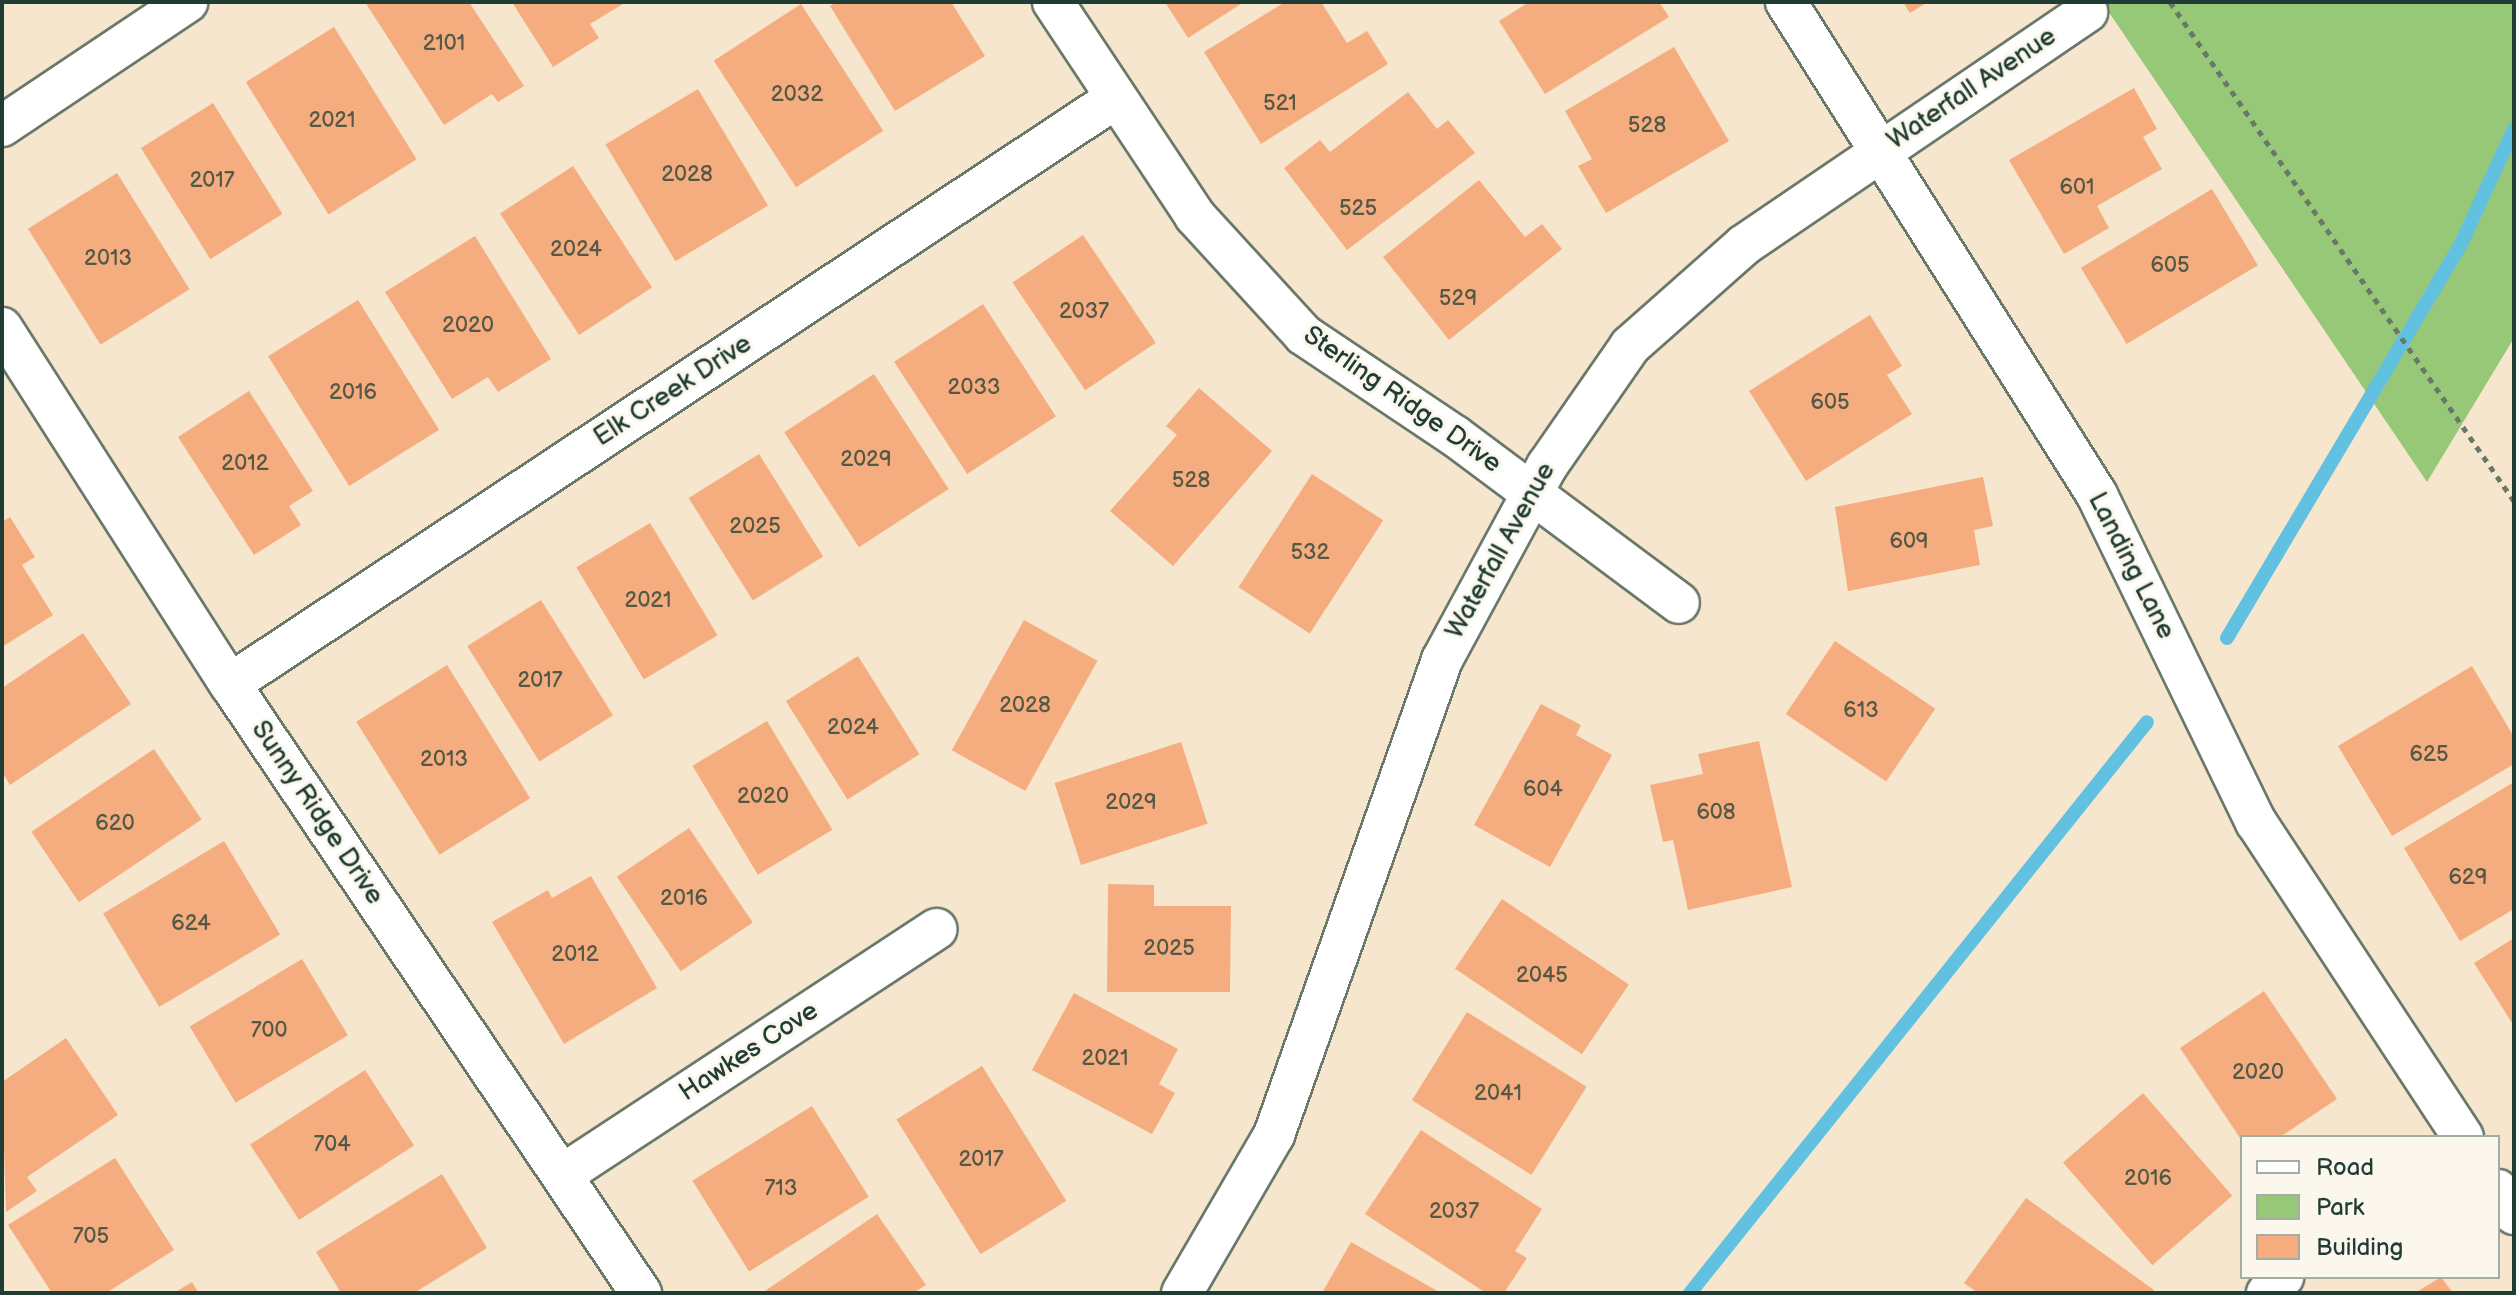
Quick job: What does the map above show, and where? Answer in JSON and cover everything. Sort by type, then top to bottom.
[{"type":"street","points":[[2,126],[187,2]]},
{"type":"street","name":"Sterling Ridge Drive","points":[[1053,2],[1195,216],[1304,335],[1532,491],[1679,603]]},
{"type":"street","name":"Landing Lane","points":[[1786,2],[1883,149],[2097,495],[2256,822],[2462,1135]]},
{"type":"street","name":"Waterfall Avenue","points":[[1182,1293],[1274,1135],[1442,660],[1532,491],[1630,346],[1744,245],[2087,12]]},
{"type":"street","name":"Elk Creek Drive","points":[[230,684],[1116,98]]},
{"type":"street","name":"Sunny Ridge Drive","points":[[2,328],[230,684],[641,1293]]},
{"type":"street","name":"Hawkes Cove","points":[[562,1175],[936,929]]},
{"type":"street","points":[[2500,1193],[2514,1214]]},
{"type":"path","points":[[2170,2],[2514,501]]},
{"type":"green space","points":[[2102,2],[2514,2],[2514,338],[2427,482]]},
{"type":"building","points":[[365,2],[469,2],[524,86],[498,102],[492,94],[444,125]]},
{"type":"building","points":[[512,2],[626,2],[590,24],[599,38],[553,67]]},
{"type":"building","points":[[837,2],[951,2],[985,56],[895,111],[830,6]]},
{"type":"building","points":[[1165,2],[1244,2],[1188,38]]},
{"type":"building","points":[[1285,2],[1321,2],[1347,43],[1367,31],[1388,64],[1261,144],[1204,52]]},
{"type":"building","points":[[1529,2],[1659,2],[1669,17],[1545,94],[1499,21]]},
{"type":"building","points":[[1903,2],[1928,2],[1910,13]]},
{"type":"building","points":[[801,4],[883,131],[796,187],[714,61]]},
{"type":"building","points":[[334,27],[417,159],[328,214],[246,82]]},
{"type":"building","points":[[1674,47],[1729,141],[1606,213],[1578,166],[1592,159],[1565,111]]},
{"type":"building","points":[[2134,88],[2157,129],[2143,137],[2162,169],[2097,206],[2109,228],[2064,254],[2009,160]]},
{"type":"building","points":[[698,89],[768,206],[675,261],[605,145]]},
{"type":"building","points":[[1408,92],[1437,129],[1448,120],[1475,153],[1347,250],[1284,168],[1320,140],[1330,152]]},
{"type":"building","points":[[213,103],[282,214],[210,259],[141,148]]},
{"type":"building","points":[[573,166],[652,288],[579,335],[500,213]]},
{"type":"building","points":[[117,173],[190,289],[101,345],[28,229]]},
{"type":"building","points":[[1479,180],[1525,237],[1542,224],[1562,249],[1449,340],[1383,257]]},
{"type":"building","points":[[2212,189],[2258,265],[2127,344],[2081,268]]},
{"type":"building","points":[[1083,235],[1156,343],[1085,390],[1013,283]]},
{"type":"building","points":[[475,236],[551,359],[498,392],[488,377],[452,399],[385,292]]},
{"type":"building","points":[[358,300],[439,430],[349,486],[268,356]]},
{"type":"building","points":[[983,304],[1056,416],[967,474],[894,362]]},
{"type":"building","points":[[1870,315],[1902,366],[1887,375],[1912,414],[1806,481],[1749,391]]},
{"type":"building","points":[[874,374],[949,489],[859,547],[784,432]]},
{"type":"building","points":[[1199,388],[1272,451],[1173,566],[1110,511],[1177,435],[1166,426]]},
{"type":"building","points":[[249,391],[313,491],[289,506],[301,525],[254,555],[178,437]]},
{"type":"building","points":[[759,454],[823,557],[753,601],[689,498]]},
{"type":"building","points":[[1312,474],[1383,520],[1310,634],[1238,587]]},
{"type":"building","points":[[1983,477],[1993,526],[1974,530],[1980,565],[1848,591],[1835,507]]},
{"type":"building","points":[[10,517],[35,557],[22,565],[53,615],[2,647],[2,522]]},
{"type":"building","points":[[650,523],[717,635],[644,680],[576,567]]},
{"type":"building","points":[[541,600],[613,715],[539,761],[467,646]]},
{"type":"building","points":[[1024,620],[1097,661],[1025,791],[952,750]]},
{"type":"building","points":[[83,633],[131,704],[10,785],[2,772],[2,688]]},
{"type":"building","points":[[1835,641],[1935,709],[1886,782],[1786,714]]},
{"type":"building","points":[[858,656],[919,754],[847,799],[786,701]]},
{"type":"building","points":[[447,665],[530,798],[439,855],[356,722]]},
{"type":"building","points":[[2472,666],[2514,737],[2514,764],[2392,836],[2338,746]]},
{"type":"building","points":[[1541,704],[1581,725],[1576,735],[1612,755],[1550,867],[1474,825]]},
{"type":"building","points":[[767,721],[832,830],[758,875],[692,766]]},
{"type":"building","points":[[1759,741],[1792,887],[1688,910],[1673,840],[1663,842],[1650,785],[1703,774],[1698,754]]},
{"type":"building","points":[[1181,742],[1208,824],[1081,865],[1055,783]]},
{"type":"building","points":[[154,749],[202,819],[79,902],[31,832]]},
{"type":"building","points":[[2514,782],[2514,909],[2460,941],[2404,848]]},
{"type":"building","points":[[689,828],[753,923],[681,971],[617,877]]},
{"type":"building","points":[[224,841],[280,934],[159,1007],[103,914]]},
{"type":"building","points":[[591,876],[657,988],[564,1044],[492,922],[548,890],[552,898]]},
{"type":"building","points":[[1108,884],[1154,885],[1154,906],[1231,906],[1230,992],[1107,992]]},
{"type":"building","points":[[1502,899],[1629,985],[1582,1054],[1455,969]]},
{"type":"building","points":[[2514,938],[2514,1026],[2474,963]]},
{"type":"building","points":[[302,959],[348,1035],[236,1103],[190,1026]]},
{"type":"building","points":[[2264,991],[2337,1099],[2283,1135],[2240,1135],[2240,1138],[2180,1048]]},
{"type":"building","points":[[1074,993],[1178,1049],[1159,1084],[1175,1093],[1152,1134],[1032,1070]]},
{"type":"building","points":[[1467,1012],[1587,1087],[1531,1175],[1412,1100]]},
{"type":"building","points":[[66,1038],[118,1115],[27,1177],[37,1191],[6,1212],[2,1082]]},
{"type":"building","points":[[982,1066],[1066,1201],[981,1254],[896,1120]]},
{"type":"building","points":[[365,1070],[414,1145],[299,1220],[250,1145]]},
{"type":"building","points":[[2143,1093],[2232,1196],[2152,1265],[2063,1163]]},
{"type":"building","points":[[812,1106],[869,1197],[749,1271],[692,1181]]},
{"type":"building","points":[[1421,1130],[1542,1209],[1515,1251],[1527,1258],[1504,1293],[1486,1293],[1365,1214]]},
{"type":"building","points":[[115,1158],[174,1250],[106,1293],[52,1293],[8,1225]]},
{"type":"building","points":[[442,1174],[487,1248],[414,1293],[341,1293],[316,1252]]},
{"type":"building","points":[[2026,1198],[2154,1290],[2152,1293],[1978,1293],[1964,1283]]},
{"type":"building","points":[[877,1214],[926,1285],[913,1293],[762,1293]]},
{"type":"building","points":[[1351,1242],[1441,1293],[1322,1293]]},
{"type":"building","points":[[2442,1279],[2453,1293],[2415,1293]]},
{"type":"building","points":[[192,1282],[199,1293],[174,1293]]},
{"type":"waterway","points":[[2227,638],[2461,244],[2514,129]]},
{"type":"waterway","points":[[1690,1293],[2147,722]]}]
